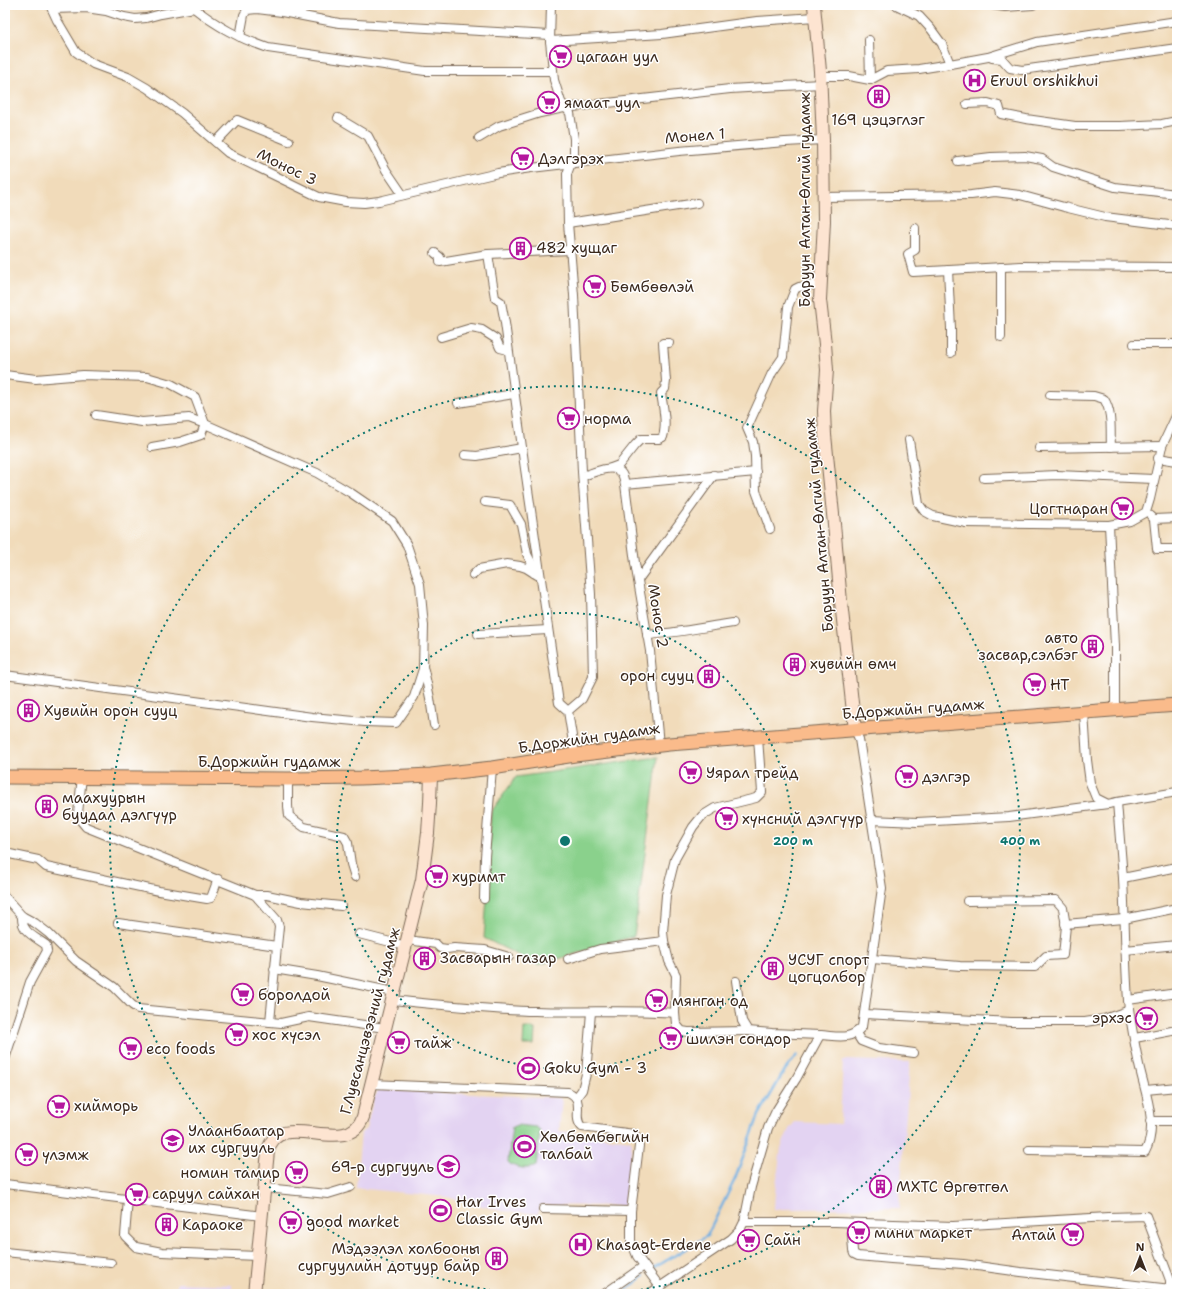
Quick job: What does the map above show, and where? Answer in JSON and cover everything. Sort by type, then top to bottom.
[{"type":"main road","name":"Баруун Алтан-Өлгий гудамж","points":[[815,11],[823,140],[824,221],[820,300],[827,370],[824,421],[826,457],[855,730]]},
{"type":"main road","name":"Б.Доржийн гудамж","points":[[5,777],[288,779],[431,775],[659,745],[1177,705]]},
{"type":"main road","name":"Г.Лувсанцэвээний гудамж","points":[[254,1294],[269,1148],[275,1138],[280,1134],[288,1132],[340,1135],[352,1132],[358,1127],[362,1120],[422,880],[428,833],[431,775]]},
{"type":"street","points":[[551,5],[550,38],[553,71],[561,102],[564,108],[570,113],[574,139],[574,155],[567,174],[568,223],[574,295],[583,476],[591,594],[593,677],[582,699],[568,711]]},
{"type":"street","points":[[896,5],[919,16],[931,28],[942,44],[950,64]]},
{"type":"street","points":[[992,5],[1005,7],[1033,5]]},
{"type":"street","points":[[51,7],[86,8],[106,11],[135,19],[146,18],[196,6],[228,32],[268,48],[425,70],[553,71]]},
{"type":"street","name":"Монос 3","points":[[51,7],[76,52],[93,64],[128,77],[147,88],[182,113],[228,153],[319,197],[346,202],[364,203],[379,201],[498,173],[570,163]]},
{"type":"street","points":[[240,38],[244,15],[247,10],[257,9],[282,12],[339,23],[550,38],[662,34],[757,21],[815,11]]},
{"type":"street","points":[[479,138],[499,126],[540,113],[564,108],[849,76],[870,80],[888,71],[920,69],[988,57],[1037,42],[1177,22]]},
{"type":"street","points":[[869,40],[870,80]]},
{"type":"street","points":[[988,57],[1002,59],[1010,68],[1022,70],[1177,48]]},
{"type":"street","points":[[967,104],[988,103],[998,106],[1001,114],[1075,126],[1162,124],[1177,121]]},
{"type":"street","points":[[338,118],[368,136],[386,170],[403,195]]},
{"type":"street","points":[[216,142],[238,120],[289,141]]},
{"type":"street","name":"Монел 1","points":[[570,163],[679,151],[823,140]]},
{"type":"street","points":[[958,161],[991,157],[1025,156],[1042,159],[1053,167],[1115,187],[1177,194]]},
{"type":"street","points":[[823,197],[972,195],[995,192],[1020,195],[1064,208],[1105,217],[1177,226]]},
{"type":"street","points":[[568,223],[697,203]]},
{"type":"street","points":[[915,228],[915,250],[908,254],[913,272],[1021,266],[1177,267]]},
{"type":"street","points":[[435,253],[440,257],[440,262],[488,254],[570,250]]},
{"type":"street","points":[[488,254],[495,298],[501,302],[505,323],[537,575],[548,630],[559,703],[568,711],[575,755]]},
{"type":"street","points":[[1001,267],[1001,337]]},
{"type":"street","points":[[948,270],[951,353]]},
{"type":"street","points":[[770,529],[756,491],[753,442],[747,428],[772,373],[783,357],[788,307],[795,289],[820,284]]},
{"type":"street","points":[[441,337],[471,328],[482,330],[496,339],[500,348],[508,350]]},
{"type":"street","points":[[583,476],[619,465],[641,439],[658,439],[663,437],[665,431],[661,393],[665,389],[666,381],[663,344],[669,343]]},
{"type":"street","points":[[1134,344],[1177,344]]},
{"type":"street","points":[[5,375],[36,379],[83,375],[147,377],[171,384],[194,397],[205,424],[201,434],[180,442],[152,447]]},
{"type":"street","points":[[458,403],[514,394]]},
{"type":"street","points":[[1050,395],[1094,396],[1104,399],[1108,404],[1110,414],[1111,447]]},
{"type":"street","points":[[909,440],[919,504],[924,511],[933,516],[966,523],[1110,525],[1130,521],[1146,512],[1158,458],[1177,414]]},
{"type":"street","points":[[96,415],[142,422],[189,418],[317,473],[351,493],[392,521],[408,546],[420,584],[424,626],[423,669],[430,698],[434,725]]},
{"type":"street","points":[[1040,448],[1162,446]]},
{"type":"street","points":[[465,455],[478,456],[522,448]]},
{"type":"street","points":[[1158,458],[1177,461]]},
{"type":"street","points":[[610,468],[619,471],[623,475],[625,484],[756,472]]},
{"type":"street","points":[[638,580],[714,475]]},
{"type":"street","points":[[984,478],[1057,475],[1154,479]]},
{"type":"street","name":"Монос 2","points":[[625,484],[635,563],[647,635],[659,745]]},
{"type":"street","points":[[484,502],[510,505],[521,524],[527,554],[537,575]]},
{"type":"street","points":[[1146,512],[1154,519],[1157,549],[1177,549]]},
{"type":"street","points":[[1154,519],[1177,518]]},
{"type":"street","points":[[1110,525],[1115,646],[1115,710]]},
{"type":"street","points":[[473,575],[479,569],[507,564],[520,566],[537,575]]},
{"type":"street","points":[[647,635],[670,634],[694,628],[733,623]]},
{"type":"street","points":[[478,634],[548,630]]},
{"type":"street","points":[[5,675],[312,717],[365,722],[396,723],[414,697],[423,669]]},
{"type":"street","points":[[1084,712],[1090,783],[1096,798],[1108,804]]},
{"type":"street","points":[[758,738],[762,792],[756,798],[715,808],[702,816],[674,859],[666,895],[663,932],[669,961],[676,975],[675,1013],[677,1026],[684,1031],[748,1031],[850,1036],[862,1027],[865,1014],[882,888],[858,739],[855,730]]},
{"type":"street","points":[[484,899],[485,857],[492,768]]},
{"type":"street","points":[[82,777],[78,813],[80,821],[86,827],[255,895],[273,914],[279,927],[270,1022]]},
{"type":"street","points":[[288,779],[289,816],[304,827],[344,836],[348,843],[350,864],[355,877]]},
{"type":"street","points":[[871,820],[917,822],[1025,815],[1108,804],[1177,792]]},
{"type":"street","points":[[1029,1150],[1145,1152],[1149,1144],[1150,1121],[1146,1090],[1140,1075],[1129,1003],[1125,950],[1123,878],[1117,802]]},
{"type":"street","points":[[5,853],[38,860],[46,867],[207,900],[211,898],[218,879]]},
{"type":"street","points":[[1123,878],[1177,867]]},
{"type":"street","points":[[255,895],[267,895],[302,902],[341,906]]},
{"type":"street","points":[[5,898],[22,916],[48,933],[76,961],[119,991],[135,1007],[142,1009],[286,1023],[310,1017],[385,1028]]},
{"type":"street","points":[[872,959],[960,966],[1035,967],[1046,956],[1062,955],[1065,924],[1063,908],[1056,900],[967,901]]},
{"type":"street","points":[[1065,924],[1124,919],[1177,908]]},
{"type":"street","points":[[5,1059],[30,982],[46,951],[46,945],[25,930],[22,924],[22,916]]},
{"type":"street","points":[[118,923],[277,946]]},
{"type":"street","points":[[359,934],[407,943],[436,944],[440,948],[447,949],[485,950],[509,956]]},
{"type":"street","points":[[568,959],[600,949],[664,941]]},
{"type":"street","points":[[1125,950],[1177,945]]},
{"type":"street","points":[[274,969],[317,976],[394,996],[472,1008],[591,1012],[634,1010],[675,1013]]},
{"type":"street","points":[[736,981],[742,1021],[748,1031]]},
{"type":"street","points":[[1129,1003],[1177,992]]},
{"type":"street","points":[[865,1014],[1011,1022],[1085,1022],[1127,1011],[1129,1003]]},
{"type":"street","points":[[576,1098],[582,1090],[586,1074],[591,1012]]},
{"type":"street","points":[[1134,1038],[1177,1030]]},
{"type":"street","points":[[856,1033],[861,1041],[879,1048],[914,1053]]},
{"type":"street","points":[[649,1294],[731,1240],[740,1230],[744,1222],[751,1187],[770,1123],[820,1035]]},
{"type":"street","points":[[371,1084],[565,1092],[570,1093],[578,1102],[578,1121],[582,1127],[631,1133],[638,1138],[639,1146],[631,1211],[632,1244],[634,1251],[660,1287]]},
{"type":"street","points":[[1146,1090],[1177,1086]]},
{"type":"street","points":[[1150,1121],[1177,1121]]},
{"type":"street","points":[[5,1184],[262,1216]]},
{"type":"street","points":[[265,1188],[328,1194],[351,1187]]},
{"type":"street","points":[[128,1199],[125,1236],[136,1247],[162,1252],[257,1256]]},
{"type":"street","points":[[543,1209],[631,1211]]},
{"type":"street","points":[[744,1222],[820,1222],[953,1226],[1146,1216],[1170,1280],[1170,1291],[964,1264],[891,1260],[858,1256],[854,1254],[853,1251],[851,1223]]},
{"type":"street","points":[[5,1252],[111,1263]]},
{"type":"street","points":[[604,1294],[644,1266]]},
{"type":"shaded area","points":[[843,1060],[910,1062],[899,1208],[774,1209],[781,1148],[789,1129],[795,1122],[840,1124]]},
{"type":"shaded area","name":"69-р сургууль","points":[[378,1090],[562,1098],[559,1131],[630,1140],[632,1143],[624,1206],[539,1205],[538,1214],[502,1211],[447,1197],[356,1188],[361,1133],[366,1129],[373,1101]]},
{"type":"shaded area","points":[[177,1283],[232,1285],[232,1294],[176,1294]]},
{"type":"green space","points":[[658,757],[634,936],[538,965],[484,938],[491,812],[516,777]]},
{"type":"green space","points":[[524,1028],[535,1029],[534,1045],[523,1045]]},
{"type":"green space","name":"Хөлбөмбөгийн талбай","points":[[517,1125],[536,1127],[540,1130],[536,1166],[521,1168],[508,1162],[512,1127]]},
{"type":"waterway","points":[[654,1268],[707,1236],[735,1179],[759,1115],[785,1070],[797,1055]]},
{"type":"waterway","points":[[621,1294],[644,1276]]},
{"type":"place","name":"цагаан уул","points":[[560,57]]},
{"type":"place","name":"Eruul orshikhui","points":[[974,81]]},
{"type":"place","name":"169 цэцэглэг","points":[[878,97]]},
{"type":"place","name":"ямаат уул","points":[[549,103]]},
{"type":"place","name":"Дэлгэрэх","points":[[523,159]]},
{"type":"place","name":"482 хущаг","points":[[521,248]]},
{"type":"place","name":"Бөмбөөлэй","points":[[595,287]]},
{"type":"place","name":"норма","points":[[569,419]]},
{"type":"place","name":"Цогтнаран","points":[[1123,509]]},
{"type":"place","name":"авто засвар,сэлбэг","points":[[1093,647]]},
{"type":"place","name":"хувийн өмч","points":[[795,664]]},
{"type":"place","name":"орон сууц","points":[[709,676]]},
{"type":"place","name":"HT","points":[[1035,685]]},
{"type":"place","name":"Хувийн орон сууц","points":[[29,711]]},
{"type":"place","name":"Уярал трейд","points":[[690,773]]},
{"type":"place","name":"дэлгэр","points":[[907,777]]},
{"type":"place","name":"маахуурын буудал дэлгүүр","points":[[47,807]]},
{"type":"place","name":"хүнсний дэлгүүр","points":[[726,819]]},
{"type":"place","name":"хуримт","points":[[436,877]]},
{"type":"place","name":"Засварын газар","points":[[425,958]]},
{"type":"place","name":"УСУГ спорт цогцолбор","points":[[772,969]]},
{"type":"place","name":"боролдой","points":[[243,995]]},
{"type":"place","name":"мянган од","points":[[656,1001]]},
{"type":"place","name":"эрхэс","points":[[1147,1018]]},
{"type":"place","name":"хос хүсэл","points":[[237,1035]]},
{"type":"place","name":"шилэн сондор","points":[[670,1039]]},
{"type":"place","name":"тайж","points":[[398,1043]]},
{"type":"place","name":"eco foods","points":[[131,1049]]},
{"type":"place","name":"Goku Gym - 3","points":[[529,1068]]},
{"type":"place","name":"хийморь","points":[[58,1106]]},
{"type":"place","name":"Улаанбаатар их сургууль","points":[[173,1140]]},
{"type":"place","name":"Хөлбөмбөгийн талбай","points":[[524,1146]]},
{"type":"place","name":"үлэмж","points":[[27,1155]]},
{"type":"place","name":"69-р сургууль","points":[[449,1167]]},
{"type":"place","name":"номин тамир","points":[[296,1173]]},
{"type":"place","name":"МХТС Өргөтгөл","points":[[881,1187]]},
{"type":"place","name":"саруул сайхан","points":[[136,1194]]},
{"type":"place","name":"Har Irves Classic Gym","points":[[441,1211]]},
{"type":"place","name":"good market","points":[[291,1222]]},
{"type":"place","name":"Караоке","points":[[167,1225]]},
{"type":"place","name":"мини маркет","points":[[858,1233]]},
{"type":"place","name":"Алтай","points":[[1072,1235]]},
{"type":"place","name":"Сайн","points":[[748,1240]]},
{"type":"place","name":"Khasagt-Erdene","points":[[581,1245]]},
{"type":"place","name":"Мэдээлэл холбооны сургуулийн дотуур байр","points":[[496,1258]]}]
